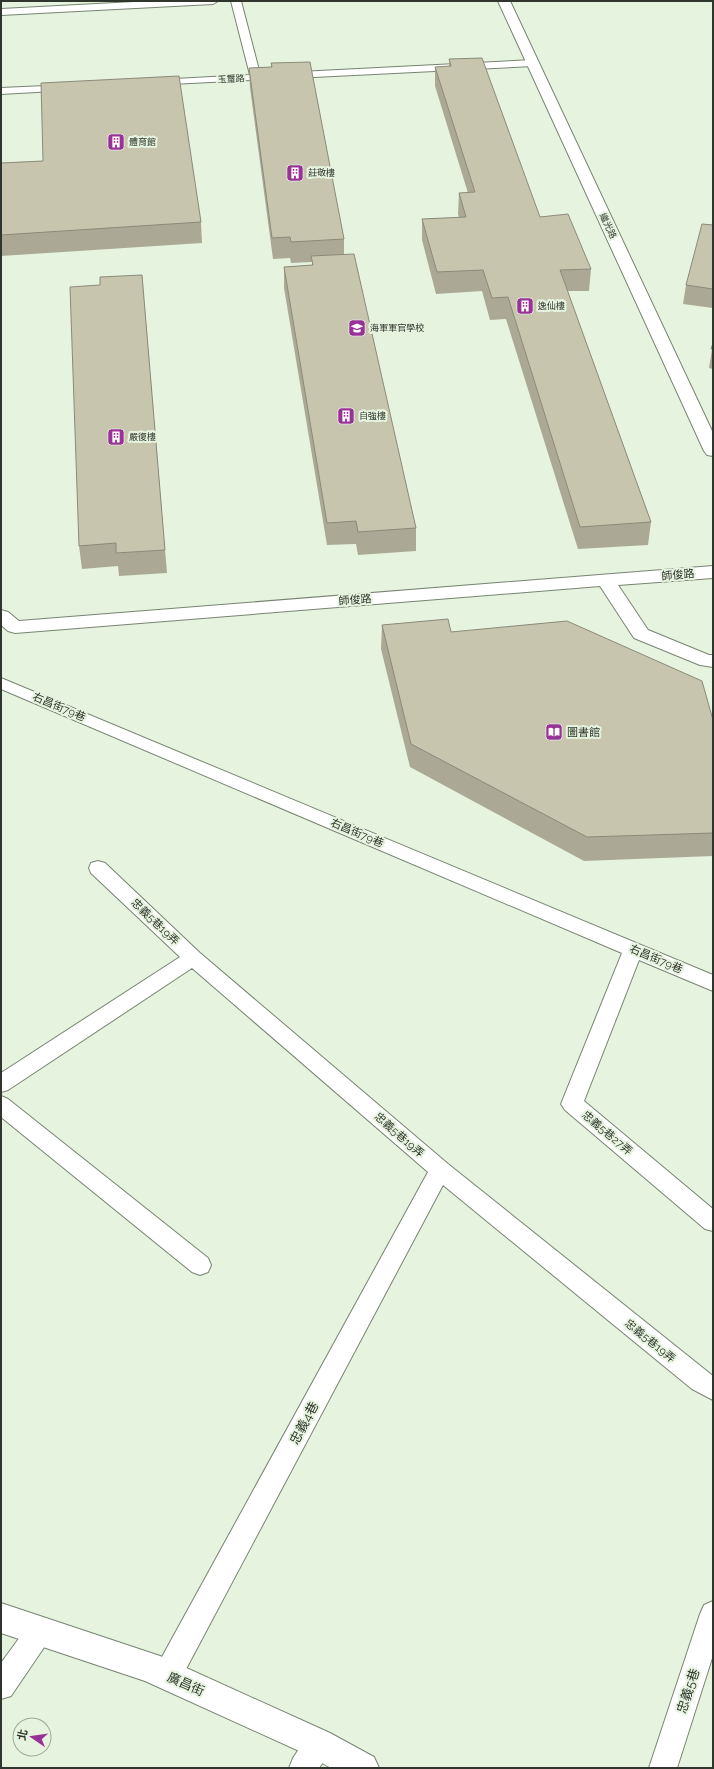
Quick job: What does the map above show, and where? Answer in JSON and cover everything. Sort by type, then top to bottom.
[{"type":"street","name":"繼光路","points":[[504,1],[713,452]]},
{"type":"street","name":"師俊路","points":[[1,616],[16,627],[713,572]]},
{"type":"street","points":[[606,581],[641,634],[707,662],[713,661]]},
{"type":"street","name":"廣昌街","points":[[1,1618],[149,1667],[311,1756],[363,1768]]},
{"type":"lane","points":[[1,12],[21,6],[213,1]]},
{"type":"lane","points":[[236,1],[256,78]]},
{"type":"lane","name":"玉璽路","points":[[144,84],[533,63]]},
{"type":"lane","points":[[1,91],[81,87]]},
{"type":"lane","name":"右昌街79巷","points":[[1,683],[713,984]]},
{"type":"lane","name":"忠義5巷19弄","points":[[98,868],[193,958],[440,1170],[700,1381],[713,1389]]},
{"type":"lane","name":"忠義5巷27弄","points":[[633,950],[572,1104],[713,1222]]},
{"type":"lane","points":[[1,1084],[193,958]]},
{"type":"lane","points":[[1,1106],[200,1265]]},
{"type":"lane","name":"忠義4巷","points":[[167,1676],[440,1170]]},
{"type":"lane","name":"忠義5巷","points":[[663,1768],[713,1614]]},
{"type":"lane","points":[[1,1686],[40,1631]]},
{"type":"building","name":"逸仙樓","points":[[482,58],[540,217],[568,214],[591,269],[560,270],[651,522],[580,527],[508,297],[492,298],[483,270],[437,272],[422,219],[466,217],[459,193],[475,192],[435,67],[451,66],[449,59]]},
{"type":"building","name":"莊敬樓","points":[[310,62],[344,239],[291,242],[290,237],[272,238],[249,68],[272,67],[271,63]]},
{"type":"building","name":"體育館","points":[[179,76],[201,222],[1,235],[1,163],[43,161],[41,83]]},
{"type":"building","points":[[702,224],[713,225],[713,289],[686,285]]},
{"type":"building","name":"自強樓","points":[[354,254],[416,528],[358,532],[356,521],[327,523],[284,267],[313,265],[311,256]]},
{"type":"building","name":"嚴復樓","points":[[142,275],[165,550],[116,553],[116,543],[79,546],[70,287],[100,285],[100,277]]},
{"type":"building","name":"圖書館","points":[[448,619],[451,632],[567,621],[702,681],[713,720],[713,833],[587,837],[411,744],[382,625]]},
{"type":"place","name":"體育館","points":[[116,142]]},
{"type":"place","name":"莊敬樓","points":[[295,173]]},
{"type":"place","name":"逸仙樓","points":[[525,306]]},
{"type":"place","name":"海軍軍官學校","points":[[357,328]]},
{"type":"place","name":"自強樓","points":[[346,416]]},
{"type":"place","name":"嚴復樓","points":[[116,437]]},
{"type":"place","name":"圖書館","points":[[554,732]]}]
